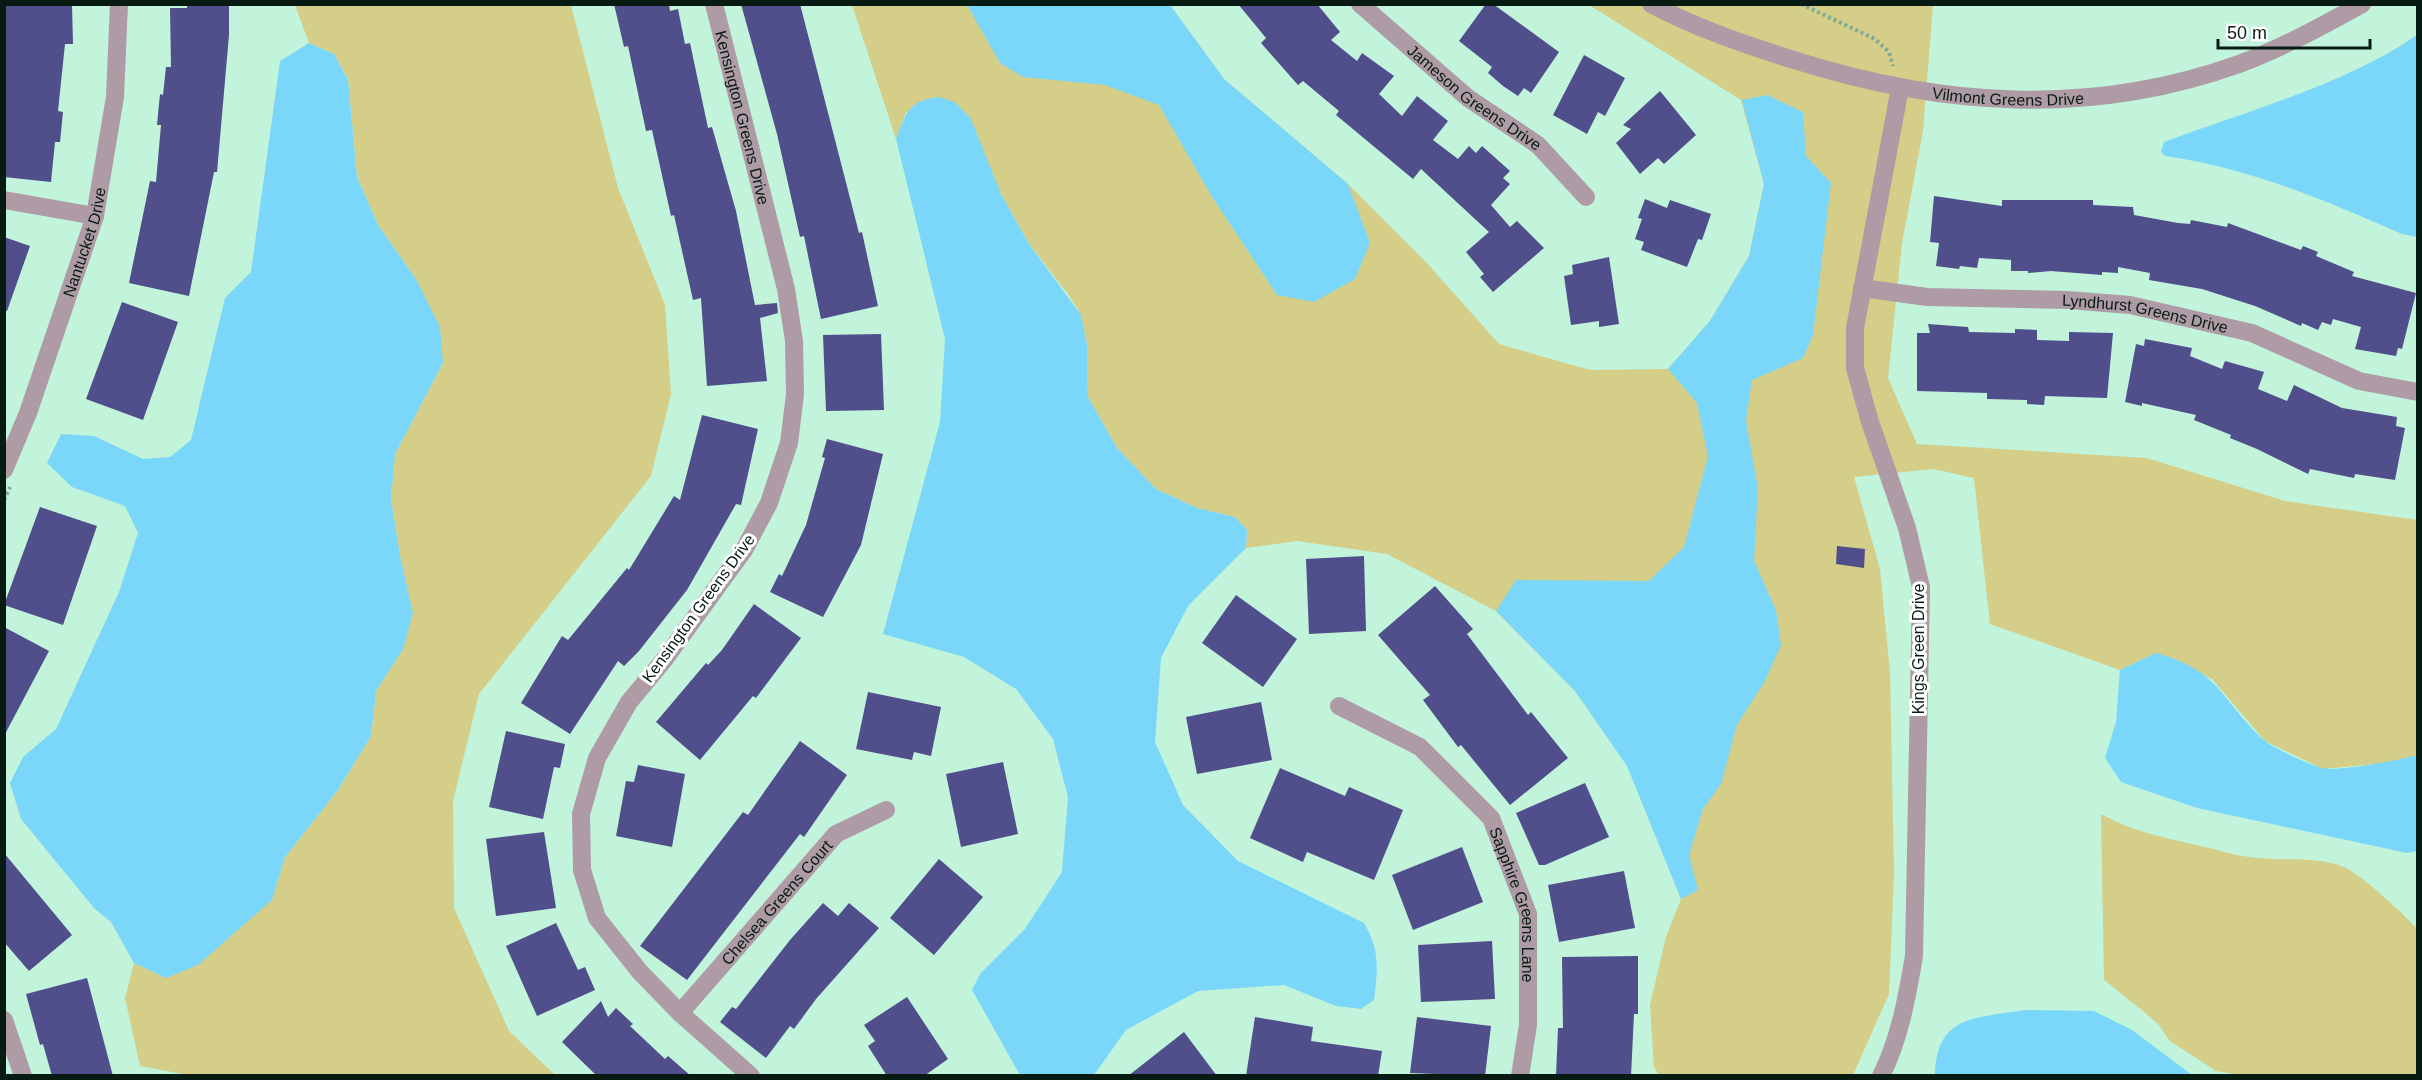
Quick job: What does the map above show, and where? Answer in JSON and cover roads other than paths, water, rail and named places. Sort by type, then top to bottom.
[{"type":"street","name":"Nantucket Drive","points":[[4,470],[28,412],[96,216],[115,97],[118,4]]},
{"type":"street","name":"Kensington Greens Drive","points":[[714,4],[786,289],[794,341],[795,383],[789,442],[769,503],[744,550],[664,660],[629,702],[597,758],[581,814],[582,870],[597,918],[640,972],[680,1013],[751,1076]]},
{"type":"street","name":"Jameson Greens Drive","points":[[1360,4],[1468,98],[1538,145],[1586,197]]},
{"type":"street","name":"Vilmont Greens Drive","points":[[1651,4],[1701,27],[1774,53],[1853,77],[1900,88],[1965,98],[2030,101],[2126,92],[2238,64],[2297,40],[2361,4]]},
{"type":"street","name":"Kings Green Drive","points":[[1881,1076],[1889,1059],[1905,1005],[1914,956],[1921,586],[1907,528],[1870,422],[1855,368],[1855,328],[1900,88]]},
{"type":"street","points":[[4,200],[96,216]]},
{"type":"street","name":"Lyndhurst Greens Drive","points":[[1862,288],[1927,297],[2068,300],[2130,305],[2253,333],[2359,381],[2418,392]]},
{"type":"street","name":"Sapphire Greens Lane","points":[[1339,706],[1420,747],[1491,818],[1528,914],[1528,1025],[1520,1076]]},
{"type":"street","name":"Chelsea Greens Court","points":[[680,1013],[836,834],[886,810]]},
{"type":"street","points":[[4,1020],[23,1076]]},
{"type":"water","points":[[967,5],[1170,5],[1224,79],[1348,184],[1370,243],[1355,279],[1314,302],[1277,295],[1212,197],[1159,105],[1105,85],[1023,77],[1000,63]]},
{"type":"water","points":[[2417,35],[2417,237],[2402,234],[2344,209],[2257,177],[2227,168],[2165,156],[2161,152],[2164,142],[2294,96],[2359,68]]},
{"type":"water","points":[[309,43],[334,54],[348,80],[357,177],[378,225],[416,279],[440,327],[443,363],[395,454],[391,499],[400,556],[413,613],[403,649],[376,691],[371,736],[338,790],[285,857],[272,900],[198,965],[166,978],[134,963],[111,922],[94,908],[21,819],[10,783],[23,757],[56,729],[119,592],[138,533],[125,506],[72,487],[47,463],[61,434],[94,436],[143,459],[170,457],[191,440],[225,298],[251,272],[280,61]]},
{"type":"water","points":[[1767,95],[1803,112],[1806,156],[1831,183],[1813,335],[1803,358],[1752,380],[1746,421],[1758,488],[1754,561],[1776,610],[1781,645],[1765,681],[1737,725],[1721,784],[1703,809],[1689,855],[1698,890],[1681,899],[1627,766],[1575,691],[1496,611],[1516,580],[1649,581],[1684,547],[1708,456],[1697,403],[1668,369],[1710,321],[1749,256],[1764,184],[1742,100]]},
{"type":"water","points":[[938,97],[955,102],[971,119],[1001,194],[1029,244],[1081,315],[1087,345],[1088,397],[1117,448],[1156,489],[1197,508],[1235,517],[1247,530],[1246,548],[1188,606],[1161,658],[1155,742],[1183,805],[1238,861],[1364,923],[1373,942],[1377,969],[1374,1000],[1361,1009],[1336,1006],[1284,985],[1198,991],[1126,1030],[1094,1075],[1020,1075],[972,990],[980,974],[1025,929],[1062,872],[1068,797],[1053,739],[1016,689],[964,657],[883,634],[940,422],[945,339],[896,139],[906,115],[914,105]]},
{"type":"water","points":[[2156,653],[2178,660],[2208,678],[2264,740],[2283,752],[2309,763],[2330,769],[2354,767],[2417,755],[2417,851],[2407,853],[2197,808],[2121,782],[2105,758],[2116,722],[2120,670]]},
{"type":"water","points":[[2025,1010],[2094,1011],[2132,1030],[2192,1075],[1935,1075],[1937,1055],[1951,1030],[1975,1018]]}]
